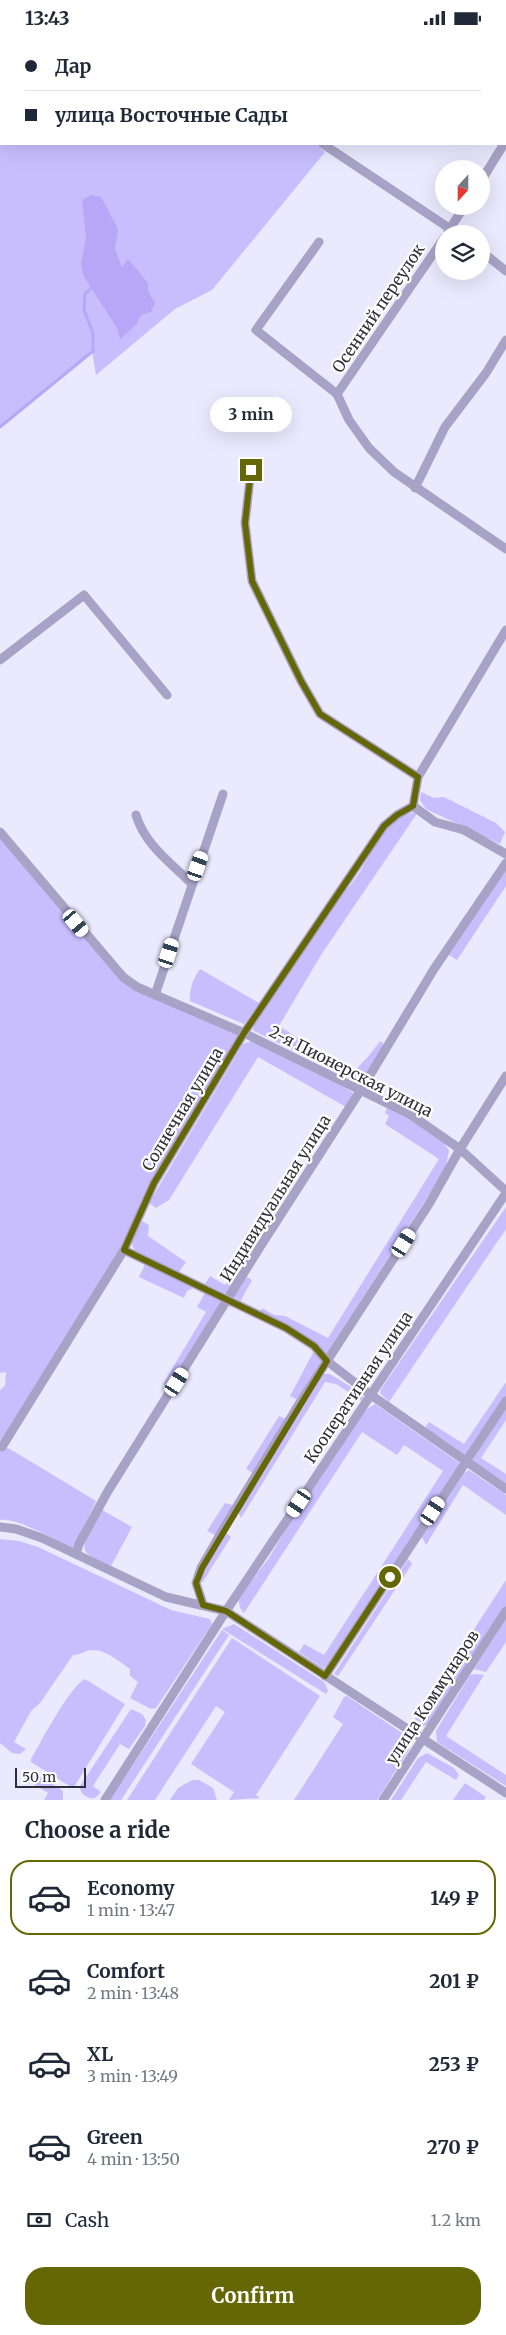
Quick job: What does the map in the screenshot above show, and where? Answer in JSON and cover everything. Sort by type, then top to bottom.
[{"type":"street","points":[[325,145],[439,225]]},
{"type":"street","points":[[490,166],[503,145]]},
{"type":"street","points":[[319,241],[256,330],[338,394],[349,420],[369,448],[415,488],[506,549]]},
{"type":"street","name":"Осенний переулок","points":[[338,394],[435,251]]},
{"type":"street","points":[[490,258],[506,271]]},
{"type":"street","points":[[415,488],[444,427],[486,373],[506,340]]},
{"type":"street","points":[[251,470],[245,523],[252,581],[301,681],[320,714],[418,777]]},
{"type":"street","points":[[0,660],[84,595],[166,695]]},
{"type":"street","points":[[506,630],[418,777],[413,806],[435,822],[464,830],[506,853]]},
{"type":"street","points":[[155,995],[223,794]]},
{"type":"street","name":"Солнечная улица","points":[[2,1447],[124,1250],[154,1183],[244,1033],[384,826],[397,815],[413,806]]},
{"type":"street","points":[[136,815],[140,828],[149,842],[171,866],[192,884]]},
{"type":"street","name":"2-я Пионерская улица","points":[[0,832],[123,977],[137,987],[244,1033],[411,1115],[460,1149],[506,1192]]},
{"type":"street","name":"Индивидуальная улица","points":[[76,1554],[79,1544],[108,1491],[260,1247],[361,1090],[434,969],[506,863]]},
{"type":"street","points":[[203,1605],[196,1583],[202,1568],[327,1361],[420,1219],[460,1149],[506,1076]]},
{"type":"street","name":"Кооперативная улица","points":[[105,1800],[226,1611],[506,1192]]},
{"type":"street","points":[[124,1250],[229,1299],[293,1332],[314,1346],[327,1361],[371,1395],[506,1489]]},
{"type":"street","points":[[325,1676],[506,1401]]},
{"type":"street","points":[[1,1527],[42,1538],[166,1597],[226,1611],[506,1793]]},
{"type":"street","name":"улица Коммунаров","points":[[383,1800],[506,1611]]},
{"type":"shaded area","points":[[0,145],[317,145],[325,152],[212,290],[175,309],[96,375],[92,351],[0,427]]},
{"type":"shaded area","points":[[91,195],[101,197],[118,229],[115,249],[122,267],[128,259],[148,283],[148,291],[155,303],[151,312],[141,315],[136,325],[120,339],[117,328],[84,277],[81,263],[86,238],[82,200]]},
{"type":"shaded area","points":[[421,792],[434,798],[444,797],[496,823],[505,832],[500,844],[426,809],[420,800]]},
{"type":"shaded area","points":[[418,812],[321,955],[279,1026],[337,1063],[333,1070],[253,1030],[346,890],[355,880],[384,833],[393,823],[404,816]]},
{"type":"shaded area","points":[[0,832],[123,977],[244,1033],[171,1158],[124,1250],[3,1447],[10,1449],[96,1501],[73,1549],[17,1522],[0,1520],[0,1390],[5,1386],[6,1372],[0,1373]]},
{"type":"shaded area","points":[[506,871],[506,886],[457,960],[449,955]]},
{"type":"shaded area","points":[[200,969],[259,1003],[244,1024],[190,1001],[192,984]]},
{"type":"shaded area","points":[[252,1041],[353,1093],[346,1107],[258,1057],[169,1200],[156,1208],[149,1203],[243,1044]]},
{"type":"shaded area","points":[[380,1041],[384,1044],[361,1084],[349,1078],[373,1051]]},
{"type":"shaded area","points":[[387,1108],[422,1125],[444,1143],[449,1151],[445,1170],[326,1354],[260,1312],[262,1308],[274,1315],[285,1316],[328,1338],[439,1159],[385,1124],[389,1116],[385,1113]]},
{"type":"shaded area","points":[[506,1207],[506,1229],[389,1402],[380,1393],[381,1389]]},
{"type":"shaded area","points":[[142,1221],[149,1225],[148,1236],[186,1262],[179,1272],[135,1251],[131,1242]]},
{"type":"shaded area","points":[[145,1264],[193,1288],[187,1291],[184,1298],[139,1277]]},
{"type":"shaded area","points":[[235,1269],[241,1272],[227,1294],[205,1284],[210,1276],[225,1285]]},
{"type":"shaded area","points":[[245,1276],[252,1280],[240,1302],[233,1296]]},
{"type":"shaded area","points":[[206,1291],[223,1301],[170,1389],[163,1384],[206,1312],[197,1307]]},
{"type":"shaded area","points":[[314,1351],[322,1361],[298,1400],[290,1396]]},
{"type":"shaded area","points":[[323,1374],[330,1374],[361,1393],[362,1401],[336,1384],[325,1382],[241,1518],[238,1512],[292,1421]]},
{"type":"shaded area","points":[[506,1382],[506,1398],[466,1456],[425,1428],[429,1422],[464,1444]]},
{"type":"shaded area","points":[[375,1404],[461,1464],[327,1666],[323,1668],[299,1652],[304,1644],[324,1655],[443,1471],[404,1445],[397,1455],[362,1432],[244,1613],[240,1608],[238,1598],[269,1558],[293,1517],[365,1410]]},
{"type":"shaded area","points":[[506,1408],[506,1420],[481,1458],[506,1474],[506,1486],[474,1464],[473,1460]]},
{"type":"shaded area","points":[[279,1416],[286,1419],[253,1473],[246,1469]]},
{"type":"shaded area","points":[[469,1470],[506,1495],[506,1515],[463,1485],[426,1545],[422,1537],[463,1474]]},
{"type":"shaded area","points":[[225,1503],[232,1505],[232,1508],[215,1535],[207,1531]]},
{"type":"shaded area","points":[[102,1510],[132,1527],[111,1566],[89,1555],[85,1551],[84,1546],[88,1533]]},
{"type":"shaded area","points":[[226,1533],[231,1537],[202,1583],[202,1573]]},
{"type":"shaded area","points":[[0,1539],[19,1541],[38,1547],[171,1610],[210,1619],[212,1624],[156,1708],[151,1709],[130,1698],[138,1682],[130,1676],[130,1669],[108,1654],[90,1650],[73,1655],[40,1703],[31,1711],[14,1742],[26,1749],[20,1754],[12,1753],[0,1743]]},
{"type":"shaded area","points":[[408,1559],[412,1564],[338,1676],[334,1674]]},
{"type":"shaded area","points":[[506,1580],[506,1606],[429,1724],[418,1728],[413,1723]]},
{"type":"shaded area","points":[[506,1619],[506,1642],[486,1672],[474,1669]]},
{"type":"shaded area","points":[[234,1624],[325,1683],[328,1691],[326,1694],[222,1629]]},
{"type":"shaded area","points":[[222,1630],[229,1635],[121,1800],[110,1800]]},
{"type":"shaded area","points":[[232,1638],[320,1696],[256,1795],[260,1798],[229,1800],[234,1792],[191,1764],[225,1712],[216,1706],[155,1800],[127,1800]]},
{"type":"shaded area","points":[[470,1675],[484,1675],[446,1736],[506,1775],[506,1786],[437,1742],[436,1731]]},
{"type":"shaded area","points":[[85,1679],[125,1704],[74,1787],[71,1787],[31,1762],[31,1759],[64,1703]]},
{"type":"shaded area","points":[[347,1696],[405,1735],[410,1743],[409,1750],[377,1800],[294,1800],[343,1724],[333,1717],[344,1697]]},
{"type":"shaded area","points":[[131,1709],[142,1714],[146,1720],[145,1726],[129,1749],[120,1744],[93,1786],[101,1792],[95,1798],[87,1797],[82,1794],[80,1786]]},
{"type":"shaded area","points":[[427,1753],[454,1768],[459,1775],[456,1780],[426,1762],[401,1800],[391,1800],[418,1758]]},
{"type":"shaded area","points":[[26,1770],[32,1771],[63,1791],[63,1800],[44,1800],[48,1793],[21,1776]]},
{"type":"shaded area","points":[[192,1780],[199,1780],[213,1788],[217,1800],[170,1800],[178,1788]]},
{"type":"shaded area","points":[[465,1783],[486,1797],[484,1800],[453,1800]]},
{"type":"waterway","points":[[0,427],[93,351],[93,333],[84,310],[85,294],[91,288]]},
{"type":"route","points":[[251,470],[245,523],[252,581],[301,681],[320,714],[418,777],[413,806],[397,815],[384,826],[244,1033],[171,1159],[154,1183],[124,1250],[286,1328],[314,1346],[327,1361],[225,1526],[202,1568],[196,1583],[203,1605],[226,1611],[325,1676],[390,1577]]}]
